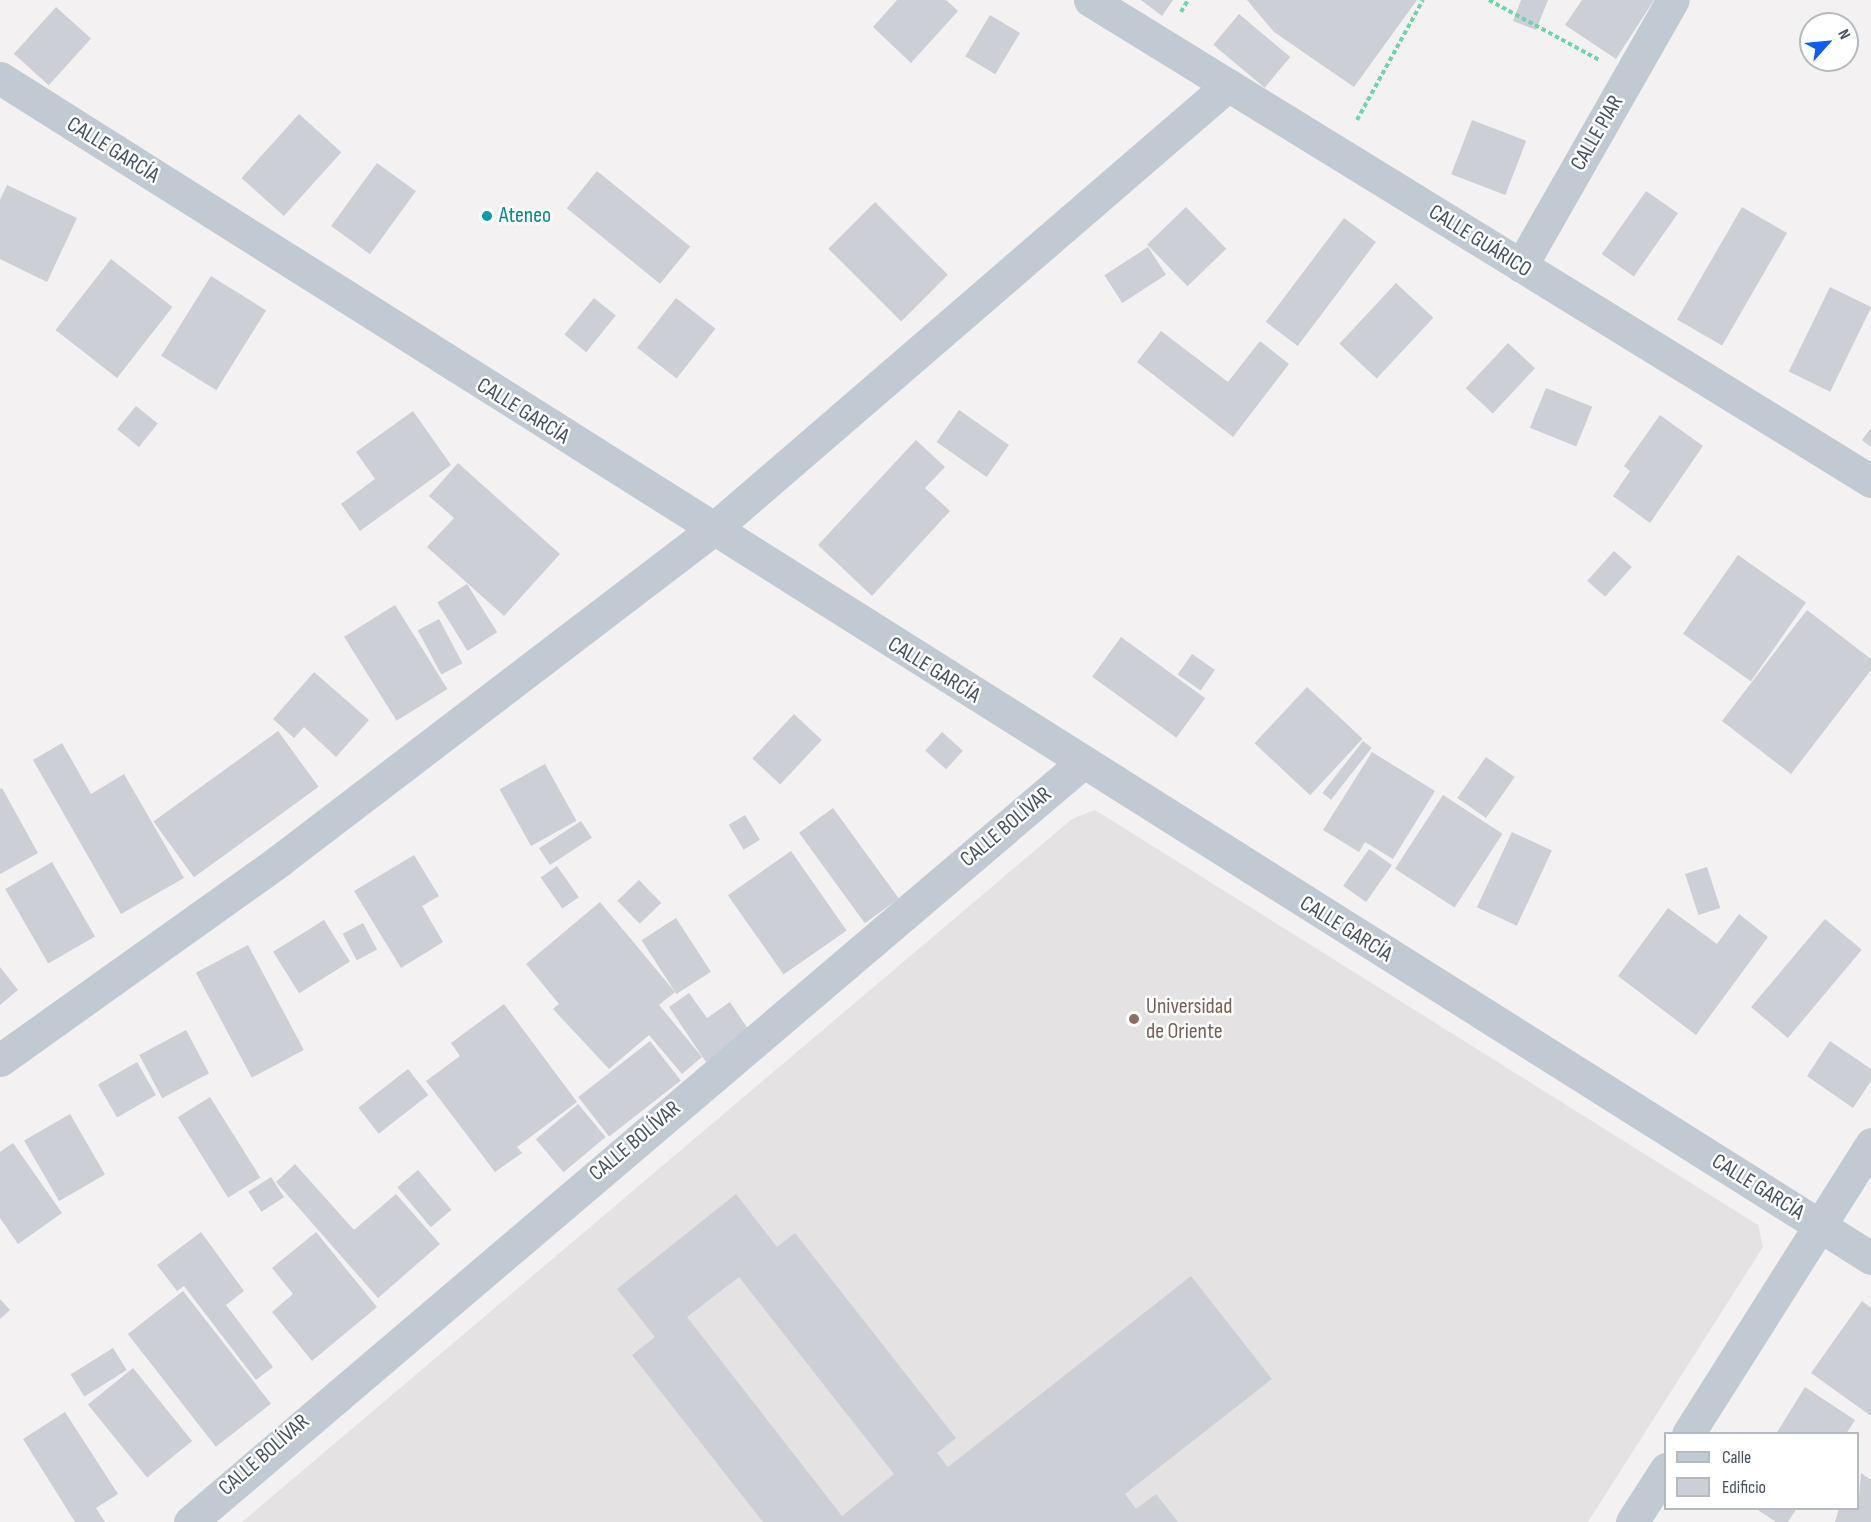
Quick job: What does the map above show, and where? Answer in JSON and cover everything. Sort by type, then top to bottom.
[{"type":"street","name":"CALLE GUÁRICO","points":[[1089,0],[1871,481]]},
{"type":"street","name":"CALLE PIAR","points":[[1521,266],[1673,0]]},
{"type":"street","name":"CALLE GARCÍA","points":[[0,78],[711,531],[1871,1258]]},
{"type":"street","points":[[0,1060],[280,860],[711,531],[1228,85]]},
{"type":"street","name":"CALLE BOLÍVAR","points":[[190,1522],[1082,763]]},
{"type":"street","points":[[1689,1432],[1871,1144]]},
{"type":"street","points":[[1632,1522],[1664,1471]]},
{"type":"path","points":[[1338,153],[1423,0]]},
{"type":"path","points":[[1489,0],[1629,77]]},
{"type":"shaded area","name":"Universidad de Oriente","points":[[1095,810],[1758,1225],[1763,1247],[1588,1522],[242,1522],[1072,819]]},
{"type":"building","points":[[897,0],[946,0],[958,11],[911,63],[873,27]]},
{"type":"building","points":[[1141,0],[1173,0],[1162,16]]},
{"type":"building","points":[[1247,0],[1417,0],[1354,87],[1274,32]]},
{"type":"building","points":[[1521,0],[1548,0],[1536,30],[1513,21]]},
{"type":"building","points":[[1582,0],[1654,0],[1616,59],[1565,25]]},
{"type":"building","points":[[56,7],[91,38],[49,85],[14,54]]},
{"type":"building","points":[[1239,14],[1290,57],[1265,88],[1213,45]]},
{"type":"building","points":[[990,15],[1020,33],[995,74],[965,56]]},
{"type":"building","points":[[299,114],[341,152],[284,216],[241,178]]},
{"type":"building","points":[[1472,120],[1526,141],[1505,195],[1451,174]]},
{"type":"building","points":[[377,163],[416,191],[370,254],[331,226]]},
{"type":"building","points":[[597,171],[690,247],[660,284],[567,208]]},
{"type":"building","points":[[7,185],[77,218],[47,282],[0,259],[0,200]]},
{"type":"building","points":[[1646,191],[1678,213],[1634,276],[1602,254]]},
{"type":"building","points":[[875,202],[948,275],[901,322],[828,249]]},
{"type":"building","points":[[1186,207],[1226,249],[1187,286],[1147,245]]},
{"type":"building","points":[[1742,207],[1787,233],[1722,346],[1677,320]]},
{"type":"building","points":[[1344,218],[1376,242],[1298,346],[1266,322]]},
{"type":"building","points":[[1148,247],[1166,275],[1122,303],[1104,275]]},
{"type":"building","points":[[111,259],[172,307],[117,378],[56,330]]},
{"type":"building","points":[[211,276],[266,310],[216,390],[161,356]]},
{"type":"building","points":[[1396,283],[1433,318],[1377,378],[1339,344]]},
{"type":"building","points":[[1830,287],[1871,307],[1830,392],[1789,371]]},
{"type":"building","points":[[594,298],[616,316],[586,352],[564,335]]},
{"type":"building","points":[[676,298],[715,329],[677,378],[637,348]]},
{"type":"building","points":[[1161,331],[1228,382],[1260,341],[1289,364],[1233,437],[1137,362]]},
{"type":"building","points":[[1508,343],[1535,368],[1493,414],[1466,388]]},
{"type":"building","points":[[1546,388],[1592,407],[1576,447],[1530,428]]},
{"type":"building","points":[[136,406],[158,424],[139,447],[117,429]]},
{"type":"building","points":[[959,410],[1009,445],[987,477],[937,442]]},
{"type":"building","points":[[413,411],[451,465],[360,531],[341,504],[375,479],[356,452]]},
{"type":"building","points":[[1660,415],[1703,446],[1650,523],[1613,496],[1630,471],[1624,466]]},
{"type":"building","points":[[1871,428],[1871,447],[1862,440]]},
{"type":"building","points":[[916,440],[945,467],[925,488],[950,511],[872,596],[818,545]]},
{"type":"building","points":[[458,463],[560,554],[504,616],[427,547],[454,518],[429,496]]},
{"type":"building","points":[[1614,551],[1632,567],[1605,597],[1587,581]]},
{"type":"building","points":[[1738,555],[1806,603],[1751,681],[1683,634]]},
{"type":"building","points":[[467,584],[497,632],[468,651],[437,603]]},
{"type":"building","points":[[395,605],[447,689],[397,721],[344,637]]},
{"type":"building","points":[[1807,610],[1871,659],[1871,670],[1791,774],[1722,721]]},
{"type":"building","points":[[439,619],[462,663],[441,674],[418,630]]},
{"type":"building","points":[[1121,637],[1205,698],[1176,738],[1092,677]]},
{"type":"building","points":[[1192,654],[1215,670],[1201,691],[1178,674]]},
{"type":"building","points":[[314,672],[369,720],[336,757],[304,727],[294,738],[273,719]]},
{"type":"building","points":[[1307,687],[1363,739],[1310,795],[1254,743]]},
{"type":"building","points":[[794,714],[822,740],[780,785],[752,759]]},
{"type":"building","points":[[278,731],[319,787],[194,877],[153,822]]},
{"type":"building","points":[[942,732],[963,751],[946,769],[925,751]]},
{"type":"building","points":[[1363,741],[1372,748],[1331,800],[1322,793]]},
{"type":"building","points":[[62,743],[91,794],[124,774],[184,878],[121,914],[33,760]]},
{"type":"building","points":[[1372,752],[1435,791],[1393,859],[1365,842],[1359,852],[1323,830]]},
{"type":"building","points":[[1486,757],[1515,777],[1486,818],[1457,798]]},
{"type":"building","points":[[545,764],[577,821],[531,846],[500,789]]},
{"type":"building","points":[[2,788],[38,853],[0,874],[0,789]]},
{"type":"building","points":[[1443,795],[1503,834],[1455,907],[1395,869]]},
{"type":"building","points":[[833,808],[899,899],[865,923],[799,833]]},
{"type":"building","points":[[745,815],[760,840],[744,850],[729,825]]},
{"type":"building","points":[[581,821],[592,838],[550,865],[539,848]]},
{"type":"building","points":[[1512,832],[1552,851],[1517,926],[1477,907]]},
{"type":"building","points":[[1369,849],[1392,865],[1366,902],[1343,886]]},
{"type":"building","points":[[791,851],[847,930],[784,975],[728,895]]},
{"type":"building","points":[[414,855],[439,896],[422,906],[443,942],[401,968],[354,891]]},
{"type":"building","points":[[52,862],[95,936],[48,963],[5,889]]},
{"type":"building","points":[[557,866],[579,897],[562,909],[541,877]]},
{"type":"building","points":[[1707,867],[1720,908],[1698,915],[1685,874]]},
{"type":"building","points":[[639,880],[661,903],[640,924],[617,901]]},
{"type":"building","points":[[600,902],[675,992],[659,1005],[702,1057],[682,1074],[649,1035],[609,1069],[553,1009],[559,1004],[526,964]]},
{"type":"building","points":[[1668,908],[1717,944],[1739,914],[1768,937],[1696,1035],[1618,976]]},
{"type":"building","points":[[676,918],[711,972],[676,994],[642,940]]},
{"type":"building","points":[[1825,919],[1862,950],[1788,1038],[1751,1007]]},
{"type":"building","points":[[324,920],[350,962],[299,993],[273,952]]},
{"type":"building","points":[[363,923],[377,949],[357,960],[343,934]]},
{"type":"building","points":[[248,945],[304,1050],[252,1078],[196,973]]},
{"type":"building","points":[[0,967],[18,990],[0,1005]]},
{"type":"building","points":[[689,993],[707,1018],[730,1002],[750,1032],[706,1062],[669,1007]]},
{"type":"building","points":[[504,1004],[577,1102],[517,1147],[522,1153],[495,1172],[426,1081],[460,1056],[451,1043]]},
{"type":"building","points":[[186,1030],[209,1073],[162,1098],[139,1055]]},
{"type":"building","points":[[650,1041],[681,1080],[609,1136],[578,1097]]},
{"type":"building","points":[[1830,1041],[1871,1069],[1871,1081],[1853,1108],[1807,1076]]},
{"type":"building","points":[[137,1062],[156,1095],[117,1117],[98,1084]]},
{"type":"building","points":[[408,1069],[428,1095],[379,1134],[358,1108]]},
{"type":"building","points":[[210,1097],[260,1178],[228,1198],[178,1117]]},
{"type":"building","points":[[578,1104],[606,1137],[564,1172],[536,1139]]},
{"type":"building","points":[[70,1114],[105,1175],[59,1201],[24,1140]]},
{"type":"building","points":[[13,1143],[62,1213],[18,1244],[0,1218],[0,1152]]},
{"type":"building","points":[[295,1164],[354,1230],[396,1194],[440,1244],[378,1298],[276,1182]]},
{"type":"building","points":[[418,1170],[451,1210],[431,1227],[397,1187]]},
{"type":"building","points":[[271,1177],[284,1197],[261,1212],[248,1192]]},
{"type":"building","points":[[736,1194],[777,1247],[795,1233],[956,1438],[937,1453],[948,1467],[1191,1276],[1272,1379],[1125,1494],[1136,1509],[1156,1494],[1178,1522],[763,1522],[632,1355],[655,1337],[617,1289]],"holes":[[[739,1277],[894,1474],[842,1516],[687,1317]]]},
{"type":"building","points":[[201,1232],[244,1291],[226,1305],[273,1367],[256,1380],[184,1286],[177,1291],[157,1265]]},
{"type":"building","points":[[316,1232],[377,1307],[312,1361],[272,1312],[293,1294],[272,1268]]},
{"type":"building","points":[[183,1291],[271,1404],[216,1447],[128,1334]]},
{"type":"building","points":[[0,1299],[10,1310],[0,1319]]},
{"type":"building","points":[[1862,1301],[1871,1308],[1871,1416],[1811,1373]]},
{"type":"building","points":[[113,1348],[127,1370],[84,1397],[71,1374]]},
{"type":"building","points":[[133,1368],[192,1441],[147,1478],[88,1405]]},
{"type":"building","points":[[1805,1387],[1855,1420],[1847,1432],[1777,1432]]},
{"type":"building","points":[[65,1412],[118,1494],[96,1508],[105,1522],[75,1522],[23,1439]]},
{"type":"building","points":[[1861,1473],[1871,1480],[1871,1522],[1835,1522],[1838,1510],[1859,1510]]},
{"type":"building","points":[[1758,1510],[1796,1510],[1788,1522],[1776,1522]]},
{"type":"place","name":"Ateneo","points":[[487,216]]},
{"type":"place","name":"Universidad de Oriente","points":[[1134,1019]]}]
